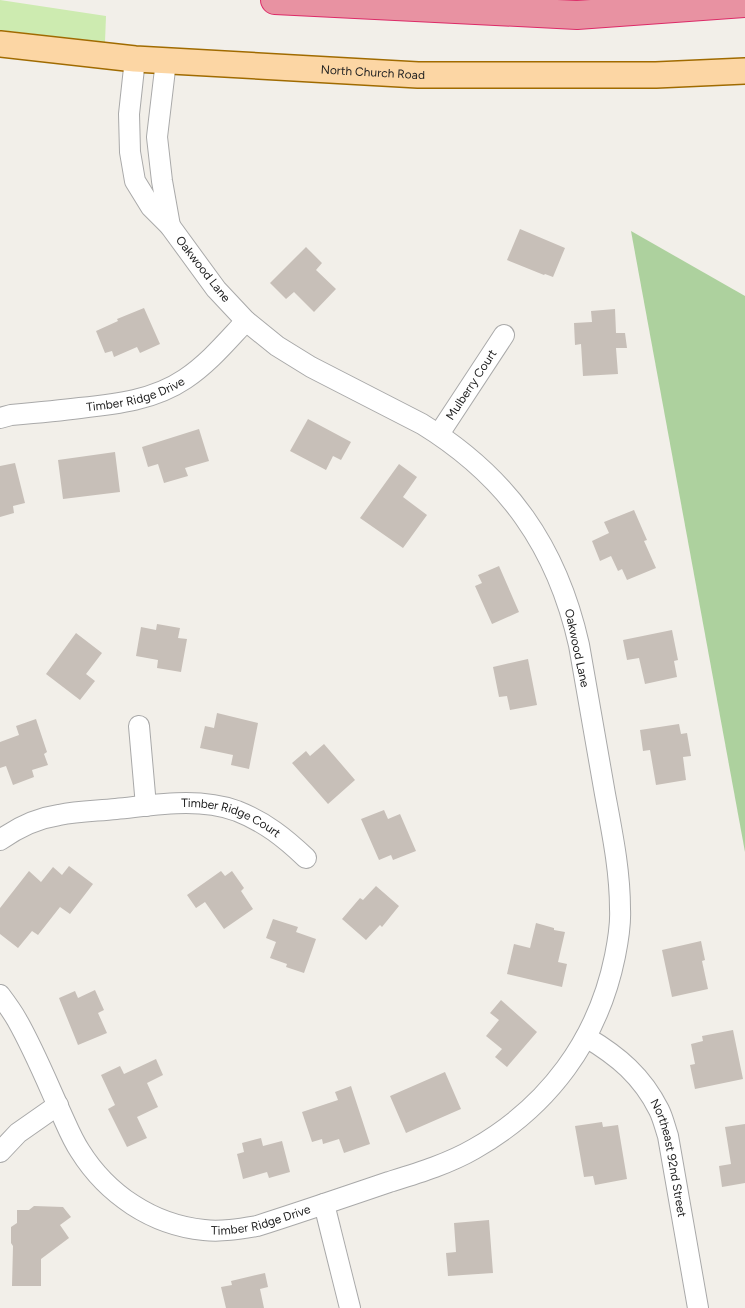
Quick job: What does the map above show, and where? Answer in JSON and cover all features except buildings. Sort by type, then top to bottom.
[{"type":"highway","points":[[275,0],[577,15],[745,3]]},
{"type":"main road","name":"North Church Road","points":[[0,44],[135,59],[418,75],[656,75],[745,71]]},
{"type":"street","name":"Oakwood Lane","points":[[135,59],[130,114],[130,152],[135,181],[152,207],[170,226],[216,289],[246,321],[277,346],[311,367],[422,424],[468,456],[489,474],[511,499],[531,526],[548,555],[564,592],[574,623],[619,871],[620,911],[618,940],[611,974],[599,1011],[586,1037]]},
{"type":"street","name":"Oakwood Lane","points":[[166,61],[157,136],[162,182],[170,226]]},
{"type":"street","name":"Timber Ridge Drive","points":[[0,418],[134,401],[160,393],[185,380],[205,364],[246,321]]},
{"type":"street","name":"Mulberry Court","points":[[439,434],[504,335]]},
{"type":"street","points":[[139,726],[146,806]]},
{"type":"street","name":"Timber Ridge Court","points":[[0,840],[11,832],[34,822],[59,815],[181,803],[209,805],[236,811],[262,822],[285,838],[306,858]]},
{"type":"street","name":"Timber Ridge Drive","points":[[0,995],[26,1037],[79,1150],[95,1173],[112,1191],[133,1206],[158,1219],[204,1230],[232,1230],[257,1226],[442,1164],[473,1150],[506,1129],[553,1086],[574,1058],[586,1037]]},
{"type":"street","name":"Northeast 92nd Street","points":[[586,1037],[608,1050],[627,1065],[646,1088],[659,1111],[668,1136],[698,1308]]},
{"type":"street","points":[[0,1152],[18,1133],[58,1106]]},
{"type":"street","points":[[324,1204],[350,1308]]},
{"type":"green space","points":[[0,0],[106,16],[105,42],[0,30]]},
{"type":"green space","points":[[631,231],[745,296],[745,852]]}]
